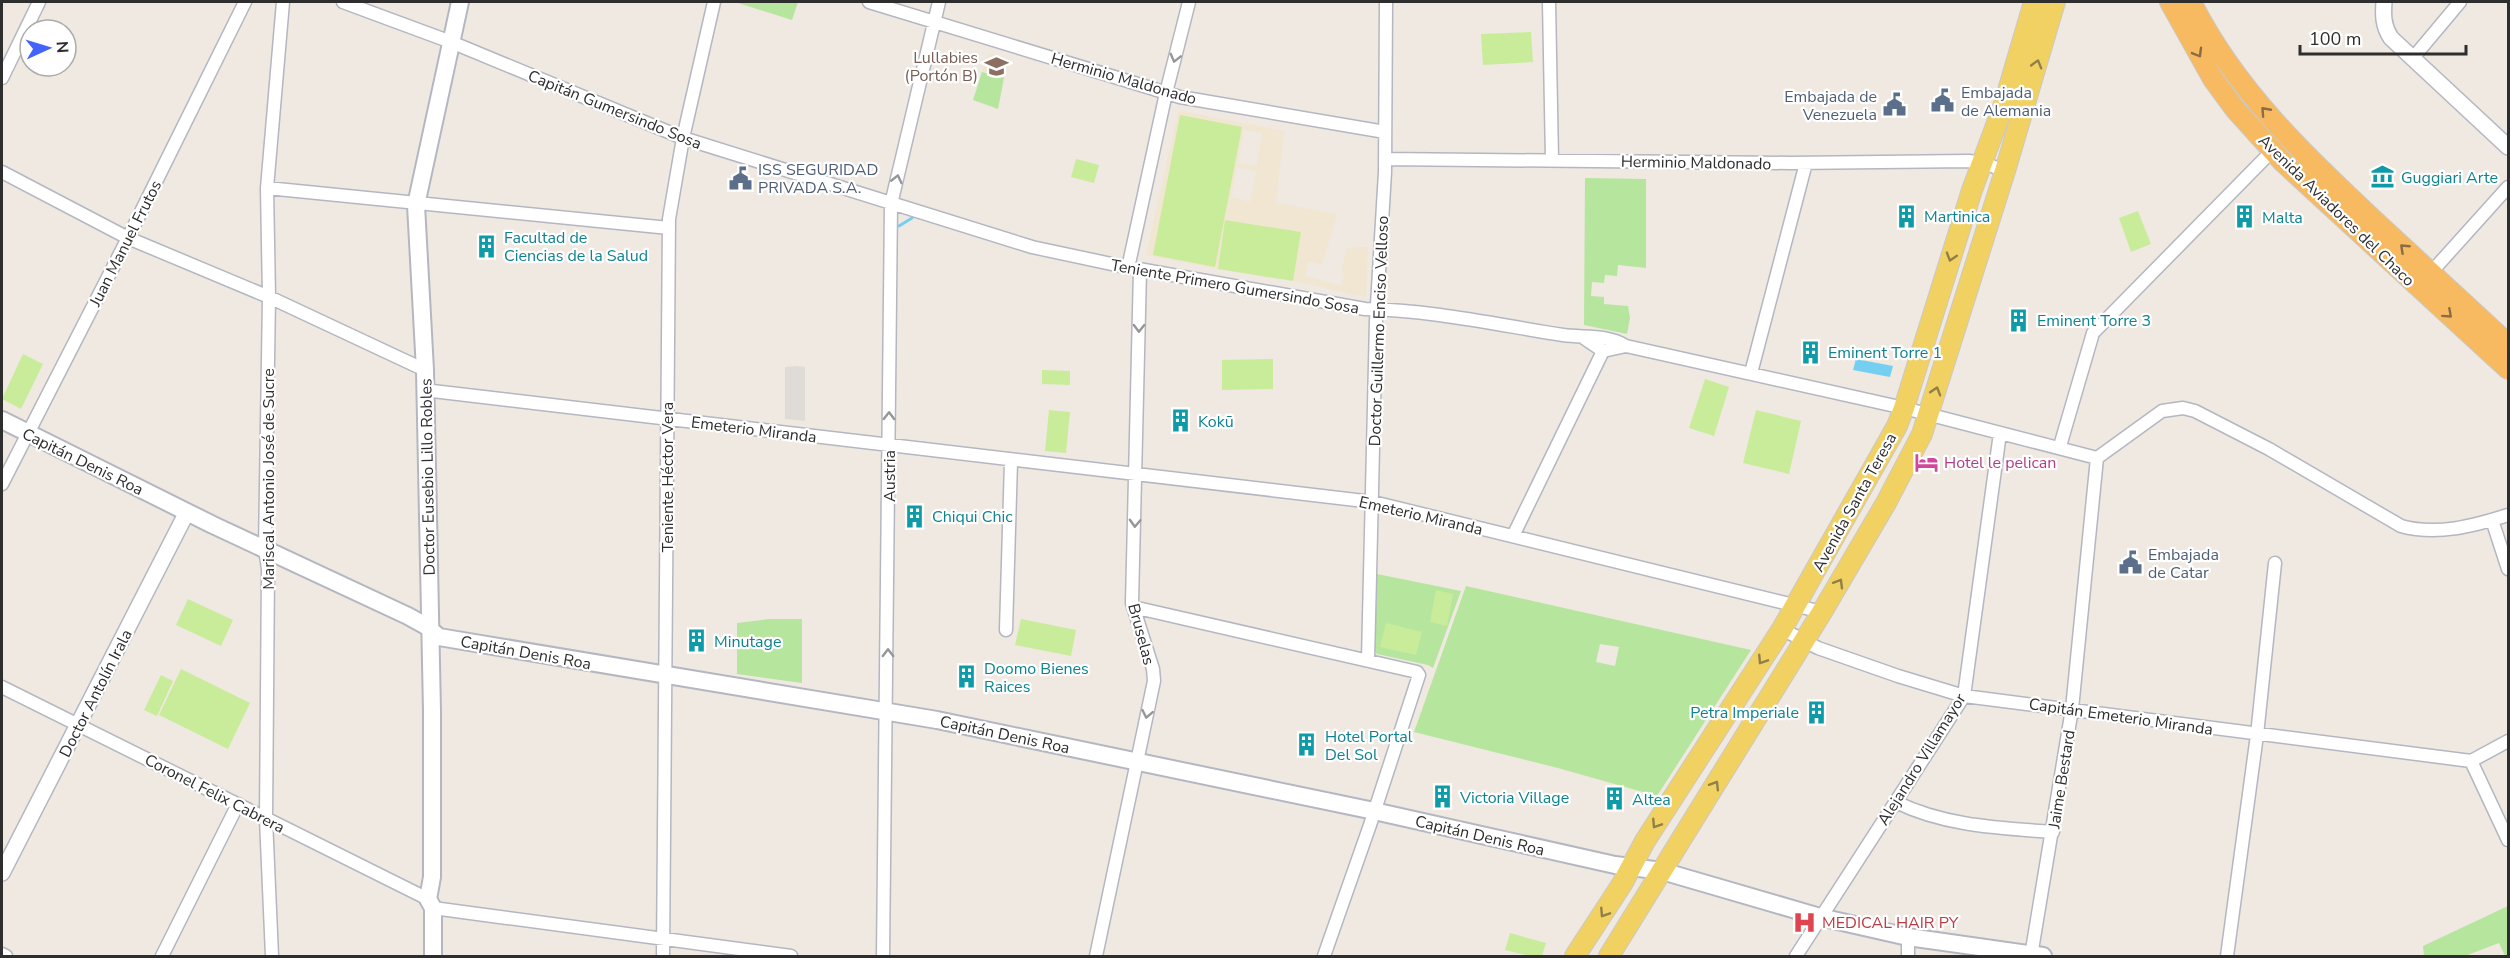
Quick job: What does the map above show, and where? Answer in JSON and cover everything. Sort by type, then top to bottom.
[{"type":"highway","name":"Avenida Aviadores del Chaco","points":[[2170,2],[2213,79],[2235,109],[2272,151],[2425,280],[2508,344]]},
{"type":"highway","name":"Avenida Aviadores del Chaco","points":[[2191,2],[2214,45],[2258,103],[2307,158],[2508,369]]},
{"type":"main road","name":"Doctor Eusebio Lillo Robles","points":[[433,957],[430,903],[432,866],[430,630],[425,370],[416,205],[460,2]]},
{"type":"main road","name":"Avenida Santa Teresa","points":[[1575,957],[1648,837],[1782,629],[1875,466],[1904,408],[1972,190],[1984,163],[2007,93],[2034,2]]},
{"type":"main road","name":"Avenida Santa Teresa","points":[[1609,957],[1822,612],[1886,503],[1929,416],[2006,171],[2055,2]]},
{"type":"main road","name":"Capitán Denis Roa","points":[[2,420],[187,512],[408,616],[439,637],[887,711],[1374,811],[1630,868],[1662,871],[1820,917],[1908,937],[2035,956]]},
{"type":"street","points":[[2,78],[39,2]]},
{"type":"street","name":"Juan Manuel Frutos","points":[[2,484],[245,2]]},
{"type":"street","name":"Mariscal Antonio José de Sucre","points":[[272,957],[266,819],[268,569],[265,549],[269,297],[267,188],[284,2]]},
{"type":"street","name":"Capitán Gumersindo Sosa","points":[[343,2],[451,42],[683,138],[891,204]]},
{"type":"street","name":"Teniente Héctor Vera","points":[[663,957],[669,228],[683,138],[714,2]]},
{"type":"street","name":"Herminio Maldonado","points":[[868,2],[1166,93],[1385,132]]},
{"type":"street","name":"Austria","points":[[883,957],[891,204],[939,2]]},
{"type":"street","name":"Bruselas","points":[[1096,957],[1154,681],[1133,608],[1137,475],[1134,269],[1166,93],[1189,2]]},
{"type":"street","name":"Doctor Guillermo Enciso Velloso","points":[[1368,660],[1377,309],[1385,159],[1386,2]]},
{"type":"street","points":[[1549,2],[1552,160]]},
{"type":"street","points":[[2384,2],[2385,31],[2508,147]]},
{"type":"street","points":[[2413,58],[2460,2]]},
{"type":"street","points":[[2060,446],[2093,333],[2272,151]]},
{"type":"street","name":"Herminio Maldonado","points":[[1385,159],[1984,163],[2006,171]]},
{"type":"street","points":[[1806,162],[1751,373],[2060,446],[2097,458],[2162,411],[2183,408],[2195,411],[2269,449],[2401,526],[2415,530],[2437,531],[2508,515]]},
{"type":"street","points":[[2,172],[128,238],[269,297],[425,370]]},
{"type":"street","points":[[2425,280],[2508,187]]},
{"type":"street","points":[[267,188],[416,205],[669,228]]},
{"type":"street","name":"Teniente Primero Gumersindo Sosa","points":[[891,204],[1032,247],[1134,269],[1377,309],[1507,324],[1584,338],[1598,336],[1616,340],[1626,346],[1751,373]]},
{"type":"street","points":[[1584,338],[1603,351],[1626,346]]},
{"type":"street","points":[[1513,536],[1603,351]]},
{"type":"street","name":"Emeterio Miranda","points":[[424,390],[1373,502],[1822,612]]},
{"type":"street","name":"Alejandro Villamayor","points":[[1796,957],[1964,696],[2000,433]]},
{"type":"street","name":"Jaime Bestard","points":[[2035,956],[2072,709],[2097,458]]},
{"type":"street","points":[[1006,630],[1011,461]]},
{"type":"street","name":"Doctor Antolín Irala","points":[[2,873],[187,512]]},
{"type":"street","points":[[2492,520],[2508,569]]},
{"type":"street","points":[[2227,957],[2257,735],[2275,563]]},
{"type":"street","points":[[1133,608],[1368,660],[1417,672],[1419,675],[1324,957]]},
{"type":"street","name":"Capitán Emeterio Miranda","points":[[1782,629],[1818,648],[1873,668],[1964,696],[2471,761]]},
{"type":"street","name":"Coronel Felix Cabrera","points":[[2,687],[238,804],[430,903],[791,957]]},
{"type":"street","points":[[2508,741],[2471,761],[2508,840]]},
{"type":"street","points":[[1896,802],[1916,813],[1949,821],[2053,832]]},
{"type":"street","points":[[162,957],[238,804]]},
{"type":"street","points":[[1908,937],[1908,957]]},
{"type":"street","points":[[2,954],[6,957]]},
{"type":"shaded area","name":"Lullabies (Portón B)","points":[[988,53],[1009,59],[1004,78],[982,72]]},
{"type":"shaded area","points":[[1182,111],[1284,131],[1276,203],[1337,214],[1322,265],[1309,261],[1305,276],[1341,286],[1344,274],[1341,272],[1347,248],[1368,247],[1366,297],[1293,281],[1301,232],[1226,220],[1218,269],[1146,255],[1178,113]],"holes":[[[1244,130],[1262,133],[1257,166],[1238,163]],[[1237,167],[1256,171],[1250,202],[1231,197]]]},
{"type":"shaded area","points":[[785,367],[805,367],[805,421],[785,419]]},
{"type":"green space","points":[[735,2],[798,2],[792,20]]},
{"type":"green space","points":[[1531,32],[1533,62],[1483,65],[1481,34]]},
{"type":"green space","points":[[982,72],[1004,78],[998,109],[973,100]]},
{"type":"green space","points":[[1180,115],[1242,127],[1215,267],[1153,255]]},
{"type":"green space","points":[[1076,159],[1099,165],[1094,183],[1071,177]]},
{"type":"green space","points":[[1585,178],[1646,179],[1646,268],[1618,265],[1617,276],[1605,275],[1604,283],[1592,282],[1591,296],[1604,297],[1604,304],[1628,306],[1630,318],[1627,334],[1584,325]]},
{"type":"green space","points":[[2138,211],[2151,244],[2131,252],[2119,218]]},
{"type":"green space","points":[[1225,220],[1301,232],[1293,281],[1218,269]]},
{"type":"green space","points":[[23,354],[43,364],[21,409],[2,399]]},
{"type":"green space","points":[[1273,359],[1273,389],[1222,390],[1222,360]]},
{"type":"green space","points":[[1042,370],[1070,371],[1070,385],[1042,384]]},
{"type":"green space","points":[[1705,379],[1729,387],[1714,436],[1689,428]]},
{"type":"green space","points":[[1049,410],[1070,412],[1066,453],[1045,451]]},
{"type":"green space","points":[[1756,410],[1801,421],[1789,474],[1743,463]]},
{"type":"green space","points":[[1377,574],[1461,591],[1433,668],[1377,654],[1375,651]]},
{"type":"green space","points":[[1466,586],[1751,650],[1657,796],[1558,768],[1414,732]],"holes":[[[1600,644],[1619,647],[1615,666],[1596,662]]]},
{"type":"green space","points":[[1436,590],[1453,594],[1447,626],[1430,622]]},
{"type":"green space","points":[[188,599],[233,620],[221,646],[176,625]]},
{"type":"green space","points":[[769,619],[802,619],[802,683],[737,674],[737,623]]},
{"type":"green space","points":[[1021,619],[1076,630],[1071,656],[1015,645]]},
{"type":"green space","points":[[1386,623],[1422,632],[1416,655],[1380,647]]},
{"type":"green space","points":[[181,669],[250,703],[228,749],[159,715]]},
{"type":"green space","points":[[161,675],[173,681],[157,716],[144,710]]},
{"type":"green space","points":[[2508,906],[2508,956],[2505,956],[2499,943],[2465,956],[2424,956],[2423,946]]},
{"type":"green space","points":[[1510,933],[1546,943],[1542,956],[1530,956],[1505,950]]},
{"type":"water","points":[[1856,359],[1893,366],[1890,377],[1853,370]]},
{"type":"waterway","points":[[899,226],[912,218]]},
{"type":"place","name":"Lullabies (Portón B)","points":[[996,66]]},
{"type":"place","name":"Embajada de Alemania","points":[[1943,101]]},
{"type":"place","name":"Embajada de Venezuela","points":[[1895,105]]},
{"type":"place","name":"Guggiari Arte","points":[[2383,177]]},
{"type":"place","name":"ISS SEGURIDAD PRIVADA S.A.","points":[[740,178]]},
{"type":"place","name":"Martinica","points":[[1906,216]]},
{"type":"place","name":"Malta","points":[[2244,217]]},
{"type":"place","name":"Facultad de Ciencias de la Salud","points":[[486,246]]},
{"type":"place","name":"Eminent Torre 3","points":[[2019,320]]},
{"type":"place","name":"Eminent Torre 1","points":[[1810,352]]},
{"type":"place","name":"Kokū","points":[[1180,421]]},
{"type":"place","name":"Hotel le pelican","points":[[1926,462]]},
{"type":"place","name":"Chiqui Chic","points":[[914,516]]},
{"type":"place","name":"Embajada de Catar","points":[[2130,563]]},
{"type":"place","name":"Minutage","points":[[696,641]]},
{"type":"place","name":"Doomo Bienes Raices","points":[[966,677]]},
{"type":"place","name":"Petra Imperiale","points":[[1817,712]]},
{"type":"place","name":"Hotel Portal Del Sol","points":[[1307,745]]},
{"type":"place","name":"Victoria Village","points":[[1442,797]]},
{"type":"place","name":"Altea","points":[[1614,799]]},
{"type":"place","name":"MEDICAL HAIR PY","points":[[1804,922]]}]
